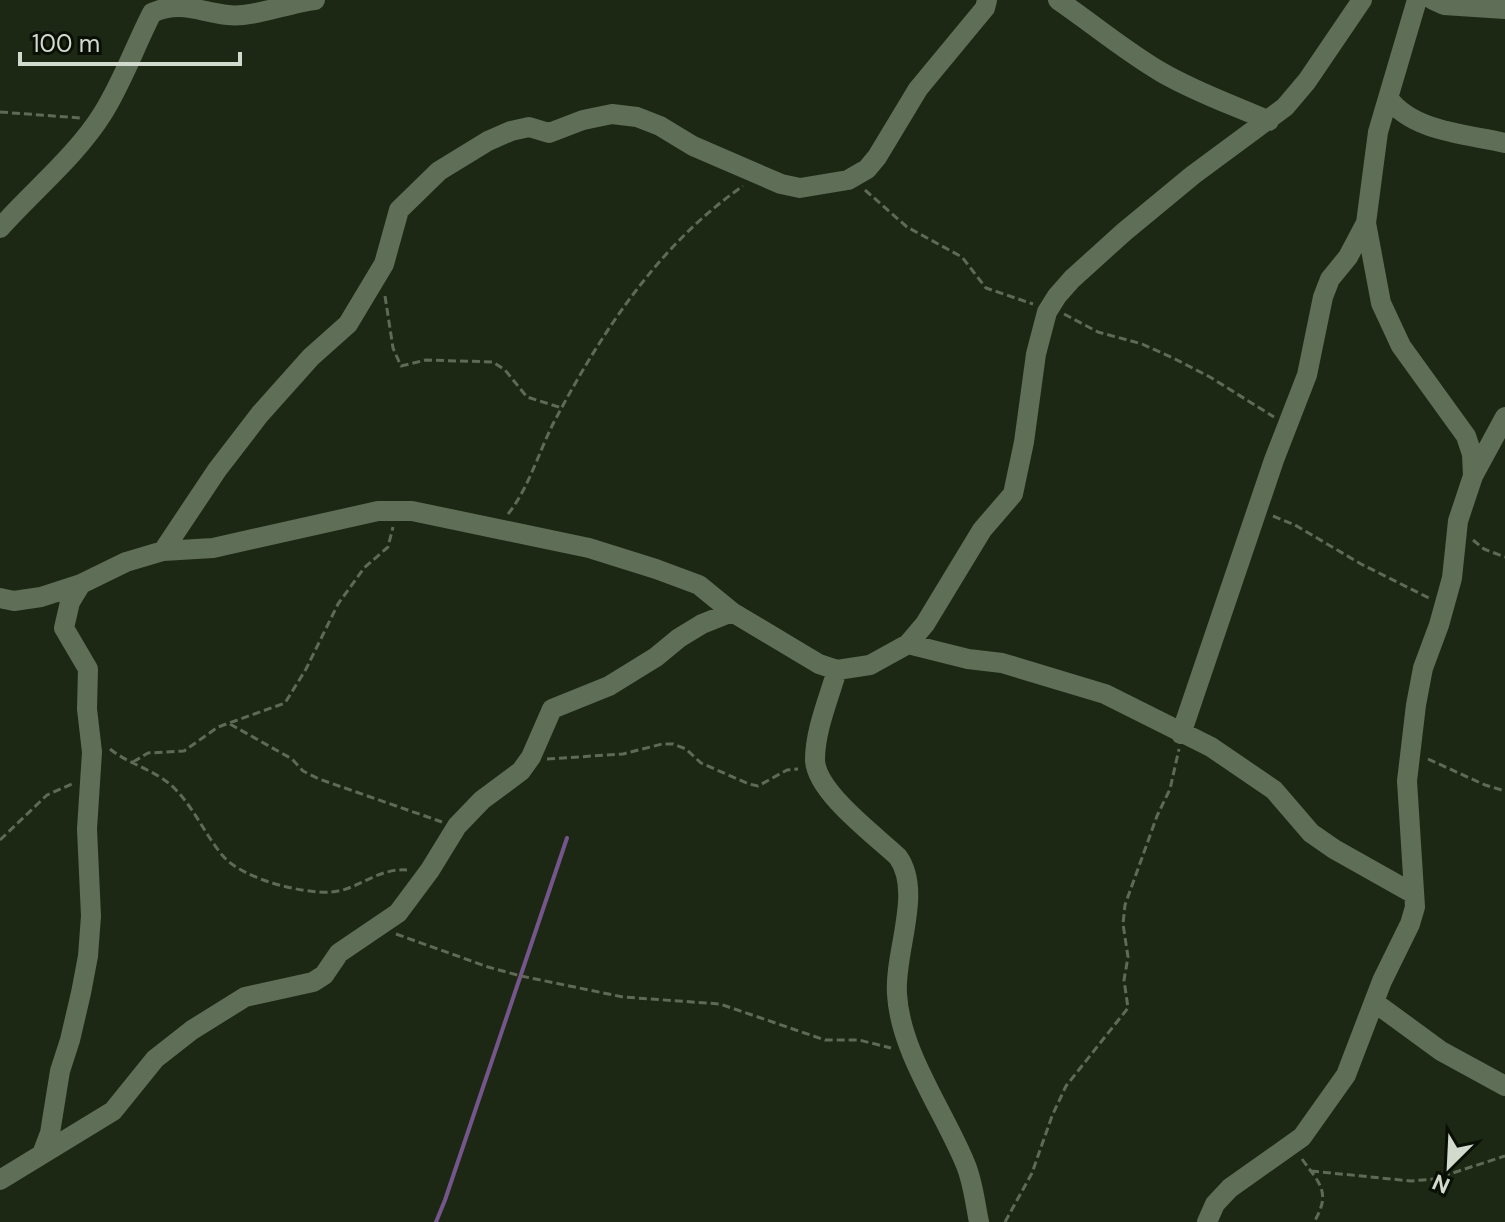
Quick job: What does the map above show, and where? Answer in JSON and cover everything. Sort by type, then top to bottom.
[{"type":"street","points":[[0,228],[76,149],[104,113],[152,13],[160,5],[187,1],[230,16],[315,0]]},
{"type":"street","points":[[163,551],[217,470],[260,414],[311,357],[348,324],[384,264],[399,210],[439,171],[466,153],[511,131],[529,127],[549,133],[583,120],[612,114],[637,117],[758,176],[800,188],[848,180],[867,169],[877,157],[918,89],[985,8],[987,0]]},
{"type":"street","points":[[1058,0],[1116,44],[1159,71],[1269,121]]},
{"type":"street","points":[[0,598],[14,601],[41,597],[81,584],[126,562],[163,551],[213,548],[378,511],[412,511],[589,548],[656,569],[699,585],[732,612],[819,664],[837,670],[870,665],[908,644],[925,624],[982,530],[1013,494],[1024,442],[1036,354],[1049,309],[1072,279],[1124,232],[1193,175],[1269,121],[1307,81],[1362,0]]},
{"type":"street","points":[[1417,0],[1378,132],[1366,223],[1381,303],[1401,346],[1466,436],[1472,454],[1473,476]]},
{"type":"street","points":[[1433,0],[1444,5],[1505,9]]},
{"type":"street","points":[[1389,99],[1398,111],[1414,121],[1505,143]]},
{"type":"street","points":[[1181,734],[1274,460],[1307,375],[1323,297],[1330,279],[1348,257],[1366,223]]},
{"type":"street","points":[[1207,1222],[1215,1204],[1230,1188],[1302,1137],[1346,1075],[1374,1002],[1410,924],[1415,907],[1407,781],[1423,668],[1452,578],[1458,521],[1473,476],[1505,417]]},
{"type":"street","points":[[42,1154],[50,1133],[60,1071],[88,956],[91,916],[87,874],[92,752],[88,669],[64,628],[70,602],[81,584]]},
{"type":"street","points":[[0,1180],[113,1111],[155,1059],[192,1030],[245,997],[313,982],[324,975],[339,953],[398,913],[457,826],[482,800],[521,771],[531,757],[552,709],[609,686],[691,631],[732,612]]},
{"type":"street","points":[[908,644],[968,659],[1002,663],[1105,694],[1211,747],[1274,790],[1311,833],[1414,894]]},
{"type":"street","points":[[837,670],[821,724],[815,758],[817,769],[822,781],[850,812],[898,857],[908,876],[907,914],[897,965],[901,1020],[911,1049],[967,1167],[979,1222]]},
{"type":"street","points":[[1374,1002],[1441,1051],[1505,1086]]},
{"type":"path","points":[[0,112],[85,118],[104,113]]},
{"type":"path","points":[[494,528],[511,512],[562,408],[619,313],[689,229],[720,202],[758,176]]},
{"type":"path","points":[[848,180],[871,193],[907,227],[962,257],[986,288],[1024,299],[1098,332],[1142,344],[1210,377],[1288,424]]},
{"type":"path","points":[[384,264],[388,319],[393,348],[401,366],[426,360],[493,362],[505,370],[527,397],[562,408]]},
{"type":"path","points":[[133,762],[148,753],[184,751],[210,731],[285,703],[306,669],[338,604],[364,568],[388,547],[397,511]]},
{"type":"path","points":[[1258,513],[1276,516],[1295,525],[1361,564],[1444,606]]},
{"type":"path","points":[[1458,521],[1471,539],[1484,549],[1505,557]]},
{"type":"path","points":[[228,723],[292,759],[303,771],[319,779],[457,826]]},
{"type":"path","points":[[89,731],[120,757],[158,774],[178,791],[221,855],[240,870],[294,889],[332,892],[350,888],[377,874],[398,870],[430,870]]},
{"type":"path","points":[[1005,1222],[1032,1173],[1066,1086],[1128,1008],[1124,980],[1128,957],[1123,924],[1125,905],[1170,789],[1181,734]]},
{"type":"path","points":[[531,757],[555,760],[623,754],[673,744],[717,771],[758,786],[787,770],[817,769]]},
{"type":"path","points":[[1411,748],[1445,768],[1505,791]]},
{"type":"path","points":[[0,840],[47,795],[81,779],[90,771]]},
{"type":"path","points":[[383,924],[393,933],[421,944],[521,976],[623,997],[720,1004],[825,1040],[859,1040],[882,1048],[911,1049]]},
{"type":"path","points":[[1291,1145],[1322,1183],[1324,1196],[1314,1222]]},
{"type":"path","points":[[1311,1171],[1411,1181],[1434,1179],[1505,1156]]},
{"type":"waterway","points":[[436,1222],[567,838]]}]
